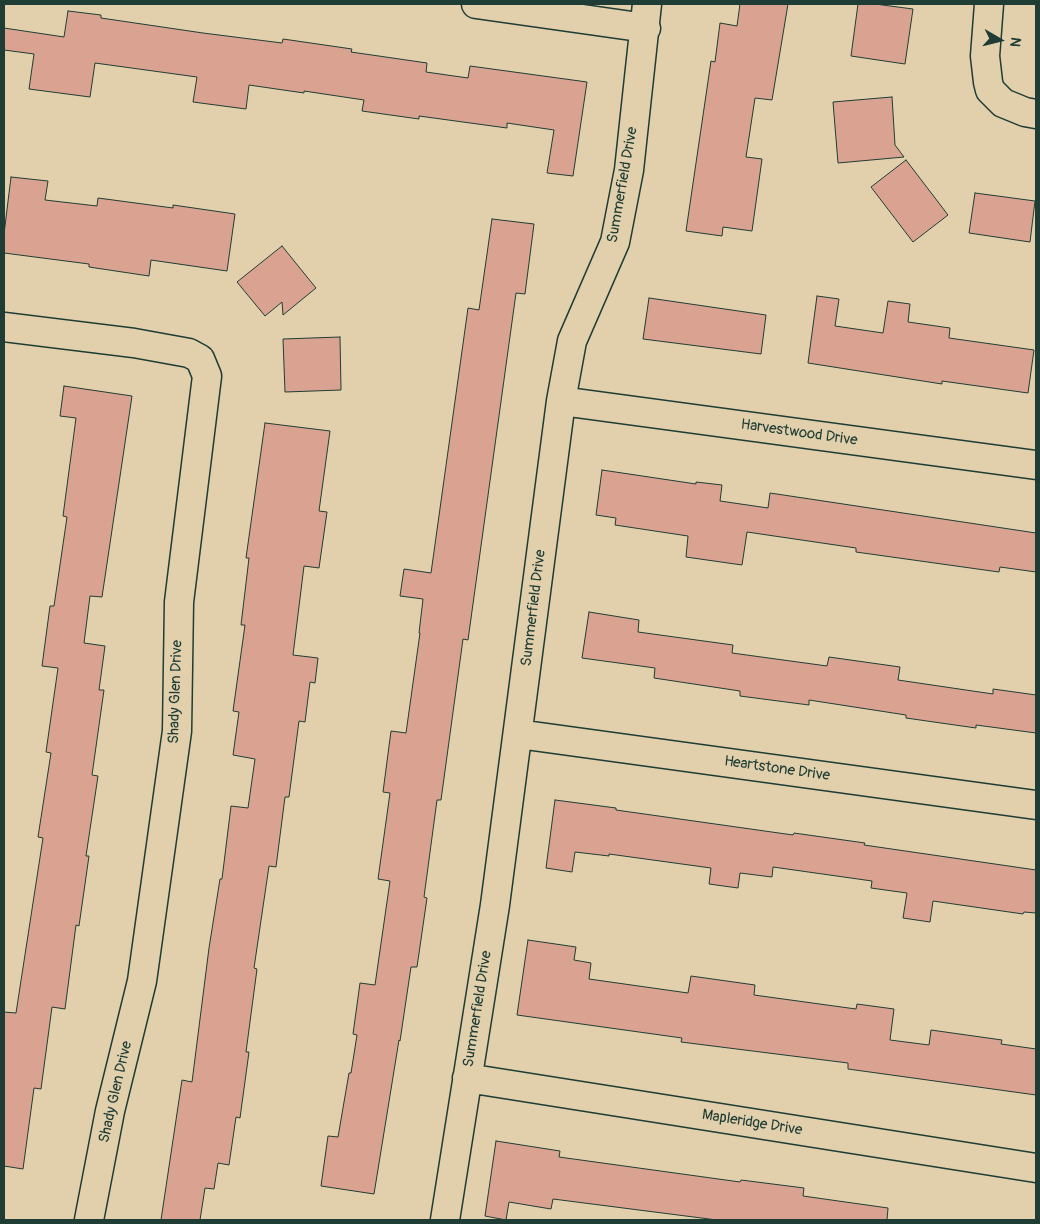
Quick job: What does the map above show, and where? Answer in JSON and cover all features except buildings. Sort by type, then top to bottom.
[{"type":"street","points":[[476,4],[646,16]]},
{"type":"street","points":[[989,4],[985,56],[990,90],[1003,103],[1025,112],[1036,114]]},
{"type":"street","name":"Summerfield Drive","points":[[445,1220],[495,905],[561,401],[572,341],[615,242],[629,170],[646,16]]},
{"type":"street","name":"Shady Glen Drive","points":[[4,327],[134,343],[189,353],[200,359],[207,376],[179,602],[177,731],[142,981],[110,1111],[89,1220]]},
{"type":"street","name":"Harvestwood Drive","points":[[561,401],[1036,464]]},
{"type":"street","name":"Heartstone Drive","points":[[518,734],[1036,805]]},
{"type":"street","name":"Mapleridge Drive","points":[[467,1078],[1036,1168]]}]
